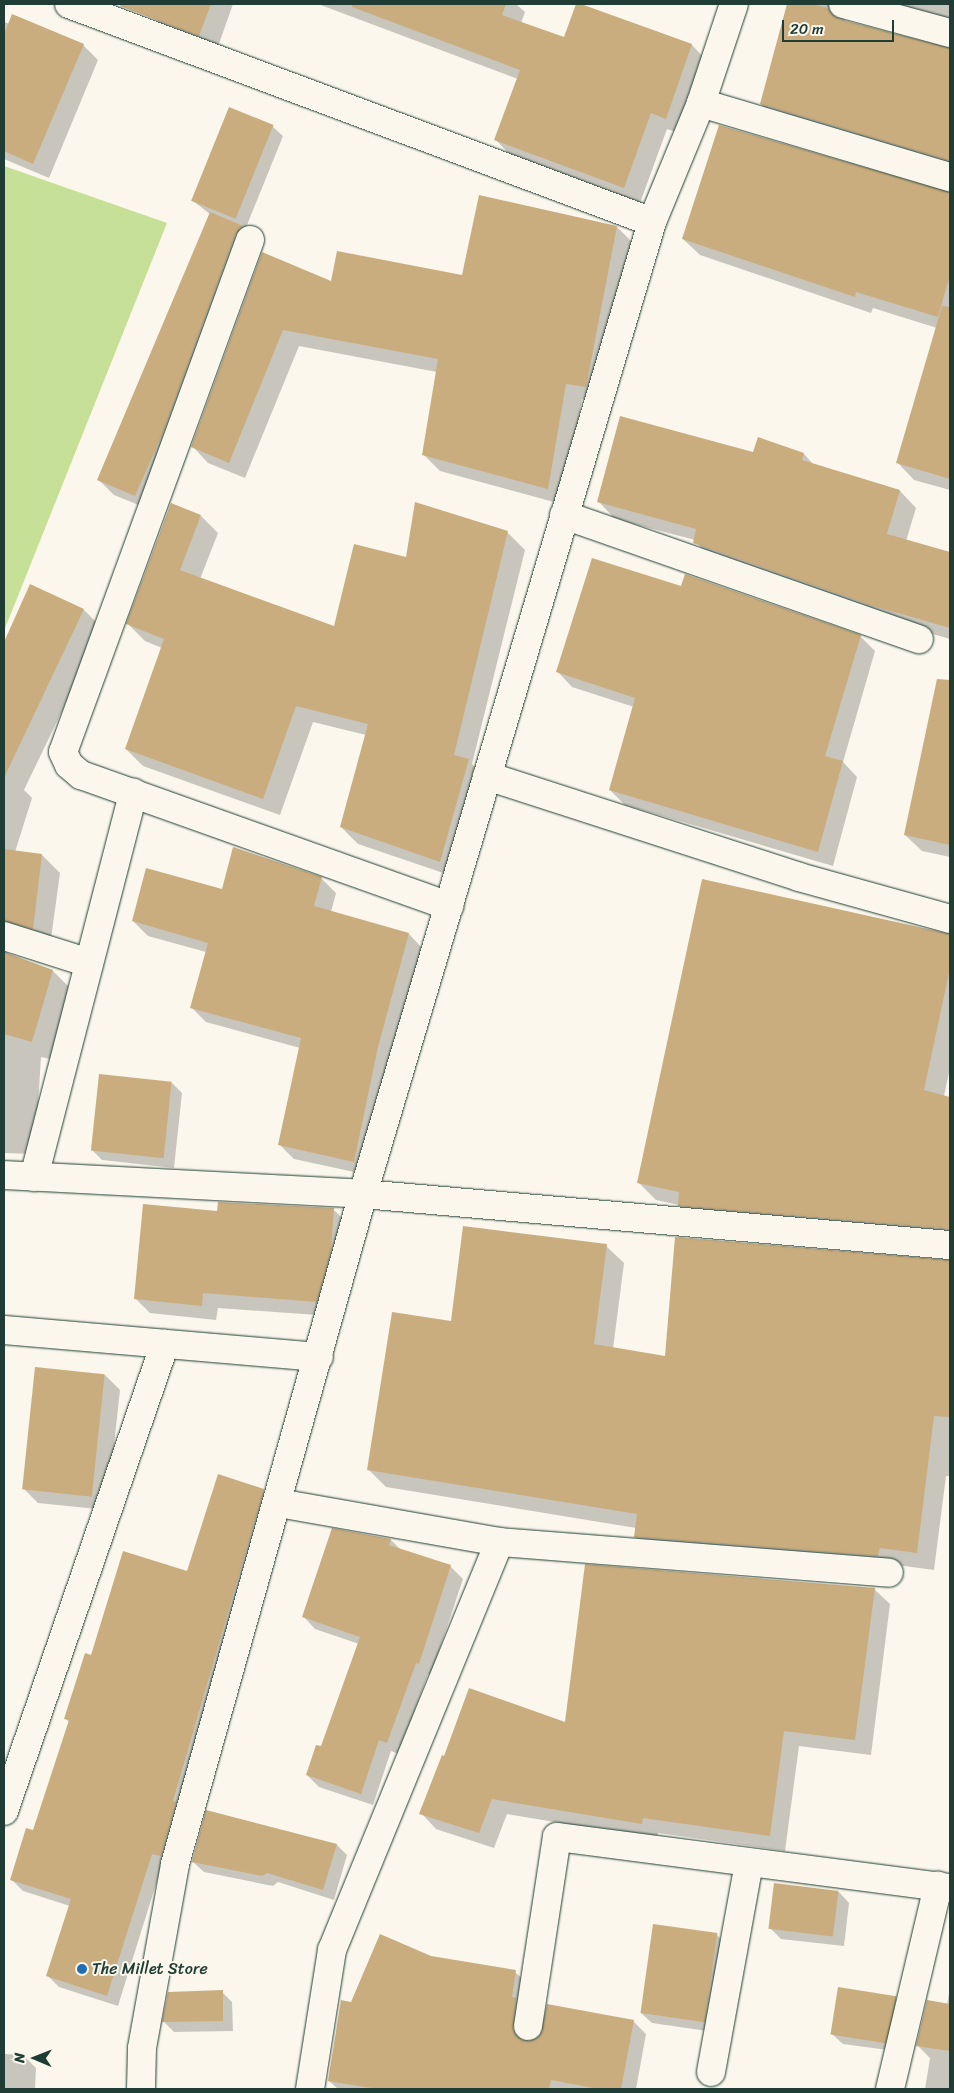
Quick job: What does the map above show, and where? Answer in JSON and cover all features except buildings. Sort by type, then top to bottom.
[{"type":"street","points":[[69,4],[652,222]]},
{"type":"street","points":[[843,4],[950,33]]},
{"type":"street","points":[[141,2089],[142,2048],[175,1864],[278,1503],[363,1194],[652,222],[701,103],[729,5]]},
{"type":"street","points":[[701,103],[950,177]]},
{"type":"street","points":[[250,240],[63,752],[69,765],[81,775],[449,906]]},
{"type":"street","points":[[564,515],[919,639]]},
{"type":"street","points":[[486,776],[799,876],[950,919]]},
{"type":"street","points":[[34,1177],[133,793]]},
{"type":"street","points":[[4,936],[89,963]]},
{"type":"street","points":[[4,1175],[363,1194],[950,1245]]},
{"type":"street","points":[[4,1330],[319,1356]]},
{"type":"street","points":[[4,1811],[165,1344]]},
{"type":"street","points":[[278,1503],[498,1542],[889,1573]]},
{"type":"street","points":[[310,2089],[332,1950],[498,1542]]},
{"type":"street","points":[[528,2026],[556,1837],[944,1887],[890,2089]]},
{"type":"street","points":[[711,2072],[749,1862]]},
{"type":"green space","points":[[4,166],[167,223],[4,631]]},
{"type":"place","name":"The Millet Store","points":[[82,1969]]}]
